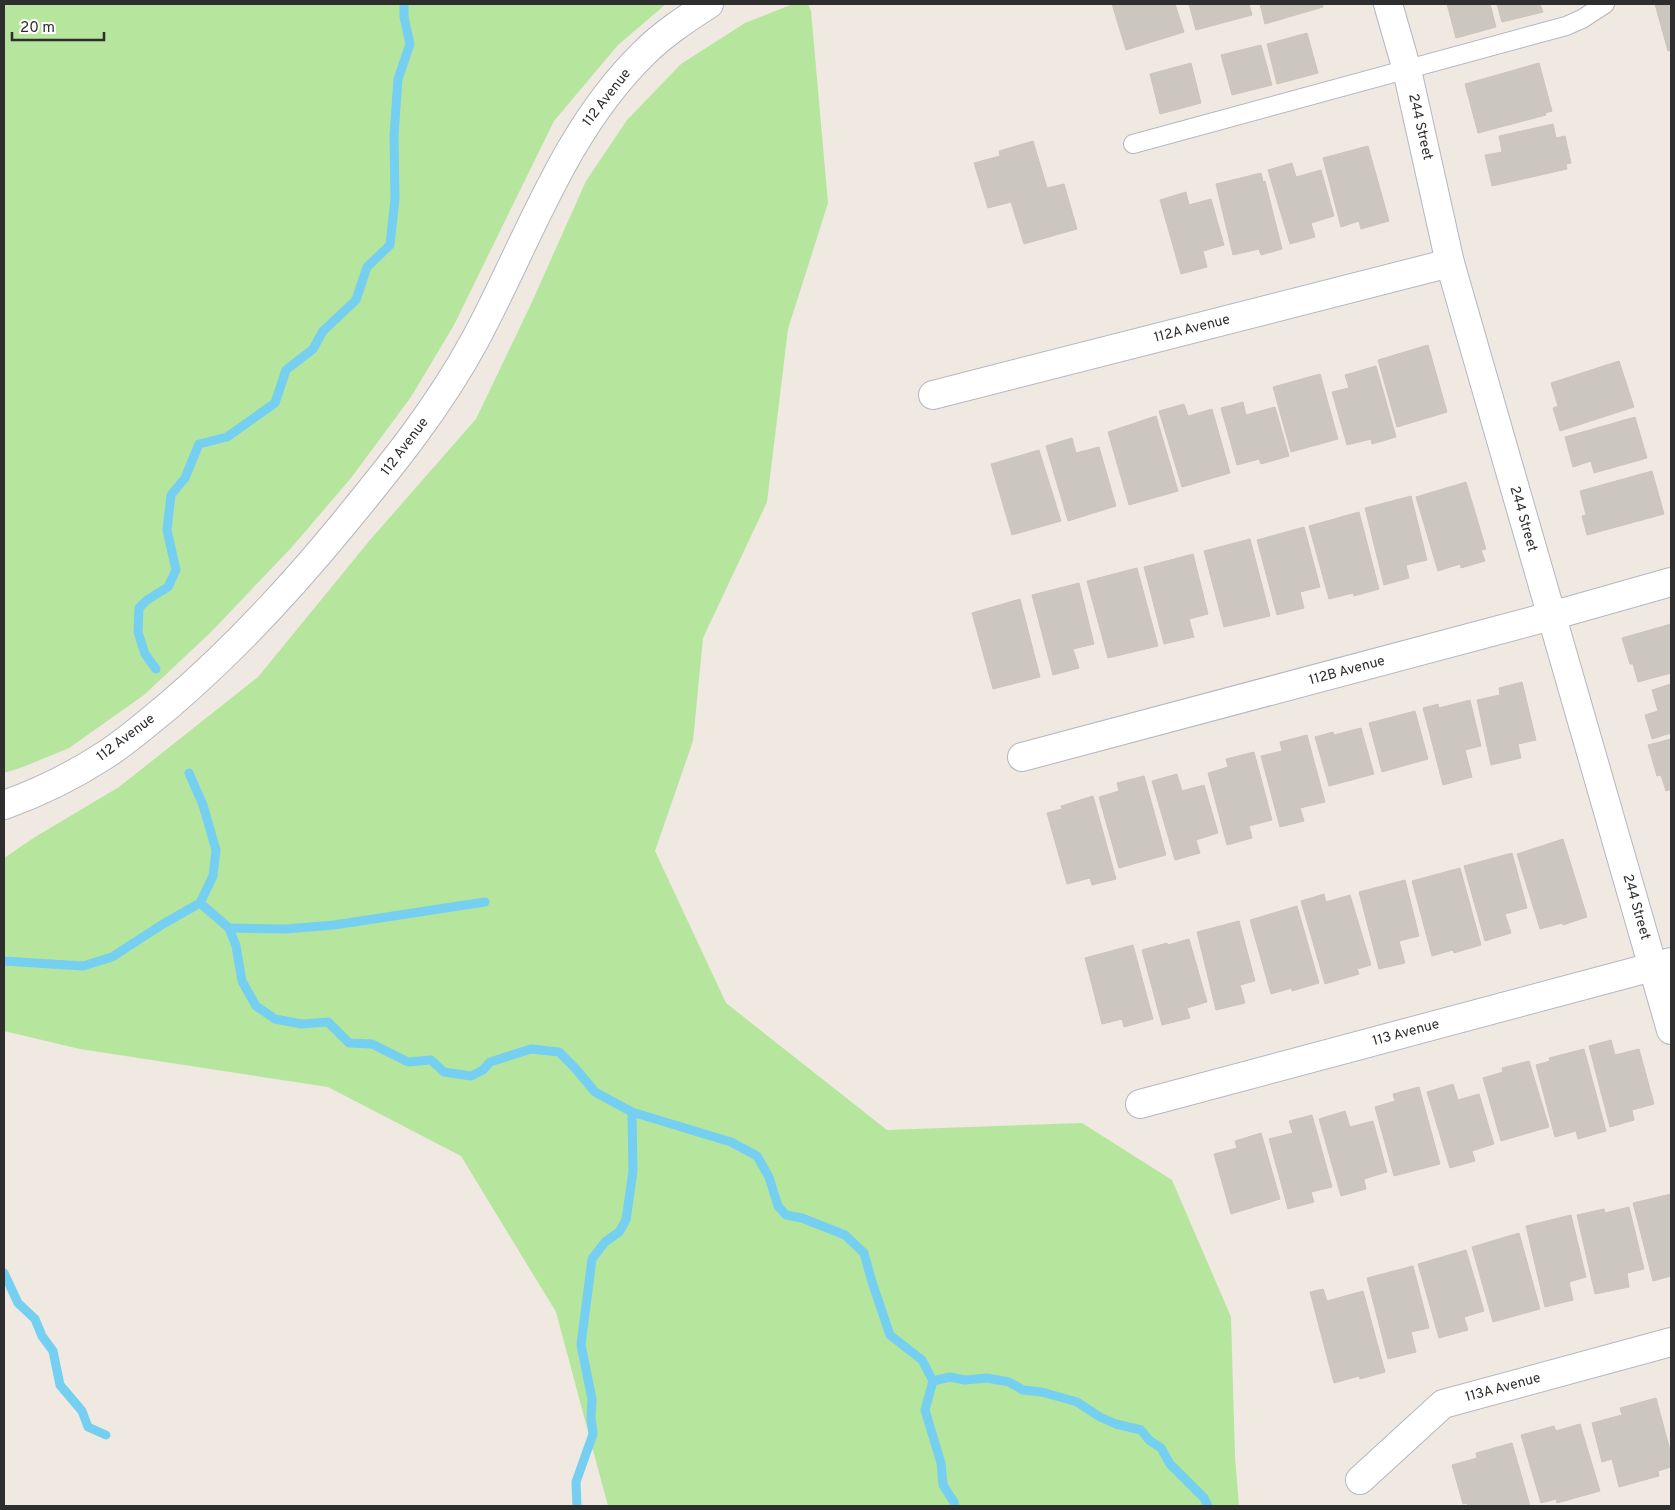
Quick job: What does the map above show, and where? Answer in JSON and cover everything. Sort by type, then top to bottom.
[{"type":"street","name":"112 Avenue","points":[[4,805],[35,794],[104,756],[195,683],[266,614],[400,455],[438,402],[476,339],[565,157],[584,125],[606,95],[644,52],[678,24],[709,4]]},
{"type":"street","name":"244 Street","points":[[1388,4],[1407,70],[1450,263],[1551,616],[1663,965],[1671,1030]]},
{"type":"street","name":"112A Avenue","points":[[933,395],[1450,263]]},
{"type":"street","name":"112B Avenue","points":[[1022,757],[1551,616],[1671,582]]},
{"type":"street","name":"113 Avenue","points":[[1140,1104],[1663,965]]},
{"type":"street","name":"113A Avenue","points":[[1360,1480],[1443,1404],[1671,1342]]},
{"type":"lane","points":[[1133,144],[1566,26],[1582,19],[1605,4]]},
{"type":"green space","points":[[4,4],[666,4],[618,45],[554,121],[454,325],[411,397],[351,478],[292,547],[210,633],[144,695],[69,748],[4,773]]},
{"type":"green space","points":[[793,4],[808,4],[811,11],[828,203],[788,329],[767,502],[703,638],[693,741],[655,851],[726,1003],[887,1130],[1082,1123],[1172,1180],[1231,1317],[1235,1457],[1239,1506],[608,1506],[556,1312],[461,1156],[328,1087],[80,1049],[4,1031],[4,858],[35,837],[119,787],[258,677],[370,540],[476,419],[532,302],[586,181],[627,120],[681,64],[745,23]]},
{"type":"building","points":[[1112,4],[1175,4],[1184,32],[1126,50]]},
{"type":"building","points":[[1189,4],[1249,4],[1252,15],[1196,30]]},
{"type":"building","points":[[1260,4],[1322,4],[1323,7],[1265,24]]},
{"type":"building","points":[[1447,4],[1490,4],[1496,27],[1456,38]]},
{"type":"building","points":[[1497,4],[1540,4],[1543,12],[1502,22]]},
{"type":"building","points":[[1655,4],[1671,4],[1671,50],[1668,51]]},
{"type":"building","points":[[1307,33],[1318,73],[1277,84],[1267,44]]},
{"type":"building","points":[[1261,45],[1272,85],[1232,95],[1221,55]]},
{"type":"building","points":[[1191,63],[1201,103],[1160,114],[1150,74]]},
{"type":"building","points":[[1539,63],[1552,111],[1545,113],[1546,115],[1478,133],[1465,84]]},
{"type":"building","points":[[1553,124],[1556,138],[1565,136],[1571,163],[1566,164],[1567,169],[1492,186],[1485,155],[1502,152],[1499,136]]},
{"type":"building","points":[[1033,141],[1047,188],[1064,184],[1077,229],[1024,244],[1011,202],[988,208],[974,163],[1000,156],[999,151]]},
{"type":"building","points":[[1368,146],[1389,221],[1361,229],[1359,221],[1341,227],[1323,158]]},
{"type":"building","points":[[1292,163],[1296,177],[1321,170],[1334,216],[1311,223],[1315,237],[1290,244],[1268,170]]},
{"type":"building","points":[[1261,173],[1263,182],[1265,181],[1282,249],[1261,255],[1259,249],[1233,255],[1216,184]]},
{"type":"building","points":[[1186,192],[1189,205],[1211,199],[1224,245],[1203,251],[1207,267],[1181,274],[1160,200]]},
{"type":"building","points":[[1428,345],[1447,412],[1397,427],[1378,360]]},
{"type":"building","points":[[1619,361],[1634,407],[1560,431],[1553,408],[1558,406],[1551,383]]},
{"type":"building","points":[[1376,366],[1396,437],[1372,444],[1371,439],[1347,445],[1332,392],[1349,388],[1345,375]]},
{"type":"building","points":[[1320,374],[1338,439],[1291,452],[1273,387]]},
{"type":"building","points":[[1243,402],[1246,415],[1275,407],[1289,456],[1261,464],[1259,459],[1237,465],[1221,408]]},
{"type":"building","points":[[1184,404],[1188,416],[1212,409],[1230,473],[1182,487],[1159,411]]},
{"type":"building","points":[[1156,416],[1178,491],[1129,505],[1108,432]]},
{"type":"building","points":[[1635,417],[1647,458],[1594,473],[1591,461],[1573,467],[1565,437]]},
{"type":"building","points":[[1072,438],[1076,453],[1099,447],[1116,506],[1068,521],[1046,446]]},
{"type":"building","points":[[1039,450],[1061,521],[1012,535],[991,464]]},
{"type":"building","points":[[1652,471],[1664,514],[1587,535],[1582,516],[1586,515],[1580,491]]},
{"type":"building","points":[[1466,482],[1486,549],[1481,550],[1485,561],[1461,568],[1460,564],[1438,571],[1416,497]]},
{"type":"building","points":[[1411,496],[1427,560],[1406,565],[1409,578],[1384,585],[1365,508]]},
{"type":"building","points":[[1359,512],[1379,589],[1354,596],[1353,593],[1329,599],[1309,526]]},
{"type":"building","points":[[1304,527],[1320,587],[1300,592],[1304,608],[1277,615],[1257,540]]},
{"type":"building","points":[[1250,539],[1270,616],[1224,627],[1204,551]]},
{"type":"building","points":[[1193,554],[1208,614],[1189,619],[1194,637],[1164,644],[1144,567]]},
{"type":"building","points":[[1137,568],[1158,646],[1108,658],[1087,581]]},
{"type":"building","points":[[1079,583],[1094,644],[1073,649],[1079,668],[1053,675],[1032,595]]},
{"type":"building","points":[[1020,599],[1040,677],[993,689],[972,613]]},
{"type":"building","points":[[1671,624],[1671,673],[1638,682],[1622,638]]},
{"type":"building","points":[[1522,682],[1536,740],[1518,744],[1521,758],[1491,765],[1477,700],[1500,695],[1499,688]]},
{"type":"building","points":[[1671,684],[1671,733],[1652,739],[1645,715],[1658,711],[1652,690]]},
{"type":"building","points":[[1470,700],[1481,746],[1465,750],[1472,777],[1443,785],[1423,708],[1438,704],[1439,708]]},
{"type":"building","points":[[1415,711],[1428,759],[1382,772],[1369,723]]},
{"type":"building","points":[[1361,728],[1374,774],[1329,786],[1315,737],[1333,732],[1334,735]]},
{"type":"building","points":[[1307,735],[1325,802],[1300,808],[1304,821],[1280,827],[1261,756],[1282,751],[1280,742]]},
{"type":"building","points":[[1671,739],[1671,789],[1666,791],[1661,775],[1657,776],[1648,745]]},
{"type":"building","points":[[1254,752],[1272,820],[1249,826],[1252,838],[1227,845],[1208,773],[1228,767],[1226,759]]},
{"type":"building","points":[[1177,774],[1182,791],[1204,785],[1218,833],[1196,840],[1200,853],[1175,860],[1152,781]]},
{"type":"building","points":[[1144,776],[1166,855],[1119,868],[1099,797],[1119,791],[1117,783]]},
{"type":"building","points":[[1093,796],[1116,879],[1092,885],[1090,878],[1067,884],[1047,813],[1062,809],[1061,806]]},
{"type":"building","points":[[1563,839],[1587,917],[1563,925],[1562,923],[1540,929],[1517,854]]},
{"type":"building","points":[[1512,853],[1527,908],[1505,914],[1511,933],[1485,941],[1464,866]]},
{"type":"building","points":[[1460,868],[1481,945],[1454,953],[1453,950],[1432,956],[1412,881]]},
{"type":"building","points":[[1405,880],[1419,936],[1399,941],[1405,963],[1379,969],[1359,892]]},
{"type":"building","points":[[1324,894],[1326,902],[1350,895],[1371,965],[1357,969],[1359,974],[1325,984],[1301,901]]},
{"type":"building","points":[[1297,906],[1319,983],[1292,991],[1292,988],[1271,994],[1250,920]]},
{"type":"building","points":[[1239,921],[1255,981],[1240,985],[1245,1003],[1216,1010],[1197,932]]},
{"type":"building","points":[[1189,939],[1207,1002],[1187,1008],[1190,1018],[1162,1025],[1142,950]]},
{"type":"building","points":[[1133,945],[1153,1019],[1124,1027],[1122,1019],[1102,1024],[1085,958]]},
{"type":"building","points":[[1611,1040],[1615,1055],[1639,1049],[1654,1104],[1632,1110],[1634,1120],[1610,1127],[1589,1046]]},
{"type":"building","points":[[1584,1049],[1606,1131],[1578,1139],[1576,1131],[1555,1137],[1536,1065],[1550,1061],[1549,1058]]},
{"type":"building","points":[[1529,1061],[1549,1127],[1501,1141],[1483,1078],[1503,1072],[1502,1068]]},
{"type":"building","points":[[1453,1084],[1458,1100],[1479,1094],[1494,1144],[1472,1151],[1475,1161],[1450,1168],[1427,1092]]},
{"type":"building","points":[[1419,1087],[1440,1164],[1394,1176],[1375,1107],[1395,1101],[1393,1094]]},
{"type":"building","points":[[1345,1111],[1350,1127],[1373,1121],[1387,1172],[1364,1179],[1366,1189],[1341,1196],[1319,1119]]},
{"type":"building","points":[[1312,1115],[1332,1187],[1311,1192],[1314,1202],[1288,1209],[1269,1139],[1293,1133],[1289,1121]]},
{"type":"building","points":[[1261,1133],[1280,1199],[1231,1214],[1214,1154],[1237,1148],[1235,1141]]},
{"type":"building","points":[[1671,1194],[1671,1276],[1653,1281],[1633,1203]]},
{"type":"building","points":[[1629,1207],[1644,1269],[1627,1273],[1629,1287],[1595,1294],[1577,1215],[1604,1209],[1605,1213]]},
{"type":"building","points":[[1571,1215],[1586,1277],[1569,1282],[1573,1300],[1545,1307],[1526,1226]]},
{"type":"building","points":[[1519,1233],[1540,1309],[1493,1322],[1472,1247]]},
{"type":"building","points":[[1466,1250],[1484,1311],[1464,1317],[1468,1330],[1439,1338],[1418,1264]]},
{"type":"building","points":[[1413,1266],[1429,1328],[1411,1332],[1416,1352],[1388,1359],[1367,1278]]},
{"type":"building","points":[[1323,1289],[1327,1301],[1363,1291],[1385,1372],[1360,1379],[1359,1376],[1334,1383],[1310,1292]]},
{"type":"building","points":[[1656,1398],[1671,1454],[1671,1467],[1658,1471],[1659,1476],[1619,1487],[1612,1459],[1602,1462],[1592,1423],[1622,1415],[1620,1408]]},
{"type":"building","points":[[1580,1424],[1600,1491],[1557,1503],[1556,1499],[1541,1503],[1521,1435],[1554,1426],[1556,1431]]},
{"type":"building","points":[[1512,1443],[1530,1506],[1468,1506],[1467,1503],[1463,1504],[1452,1465],[1477,1458],[1476,1453]]},
{"type":"waterway","points":[[156,669],[145,654],[138,632],[139,608],[147,600],[168,587],[176,570],[167,530],[171,495],[185,478],[199,444],[227,437],[275,403],[286,370],[313,349],[323,331],[356,300],[367,267],[390,245],[395,199],[394,135],[398,79],[410,44],[404,17],[404,4]]},
{"type":"waterway","points":[[4,961],[83,966],[112,957],[200,903],[213,876],[216,850],[203,805],[189,773]]},
{"type":"waterway","points":[[229,928],[285,929],[334,925],[485,902]]},
{"type":"waterway","points":[[200,903],[229,928],[236,946],[242,981],[256,1006],[275,1019],[302,1024],[328,1022],[349,1043],[372,1044],[408,1062],[431,1060],[444,1072],[471,1076],[483,1070],[490,1062],[531,1049],[559,1052],[595,1092],[632,1112],[731,1142],[757,1156],[769,1177],[778,1206],[786,1215],[802,1218],[845,1235],[864,1253],[890,1335],[922,1360],[933,1381],[925,1410],[941,1463],[943,1485],[955,1506]]},
{"type":"waterway","points":[[577,1506],[576,1482],[593,1434],[591,1418],[592,1399],[581,1345],[592,1259],[605,1242],[619,1232],[626,1220],[633,1171],[632,1112]]},
{"type":"waterway","points":[[4,1273],[18,1303],[35,1319],[42,1336],[53,1351],[60,1385],[82,1411],[88,1427],[106,1435]]},
{"type":"waterway","points":[[933,1381],[950,1377],[965,1380],[987,1378],[1009,1382],[1023,1390],[1042,1392],[1077,1402],[1100,1417],[1116,1424],[1141,1430],[1149,1440],[1161,1448],[1170,1464],[1204,1498],[1208,1506]]}]
